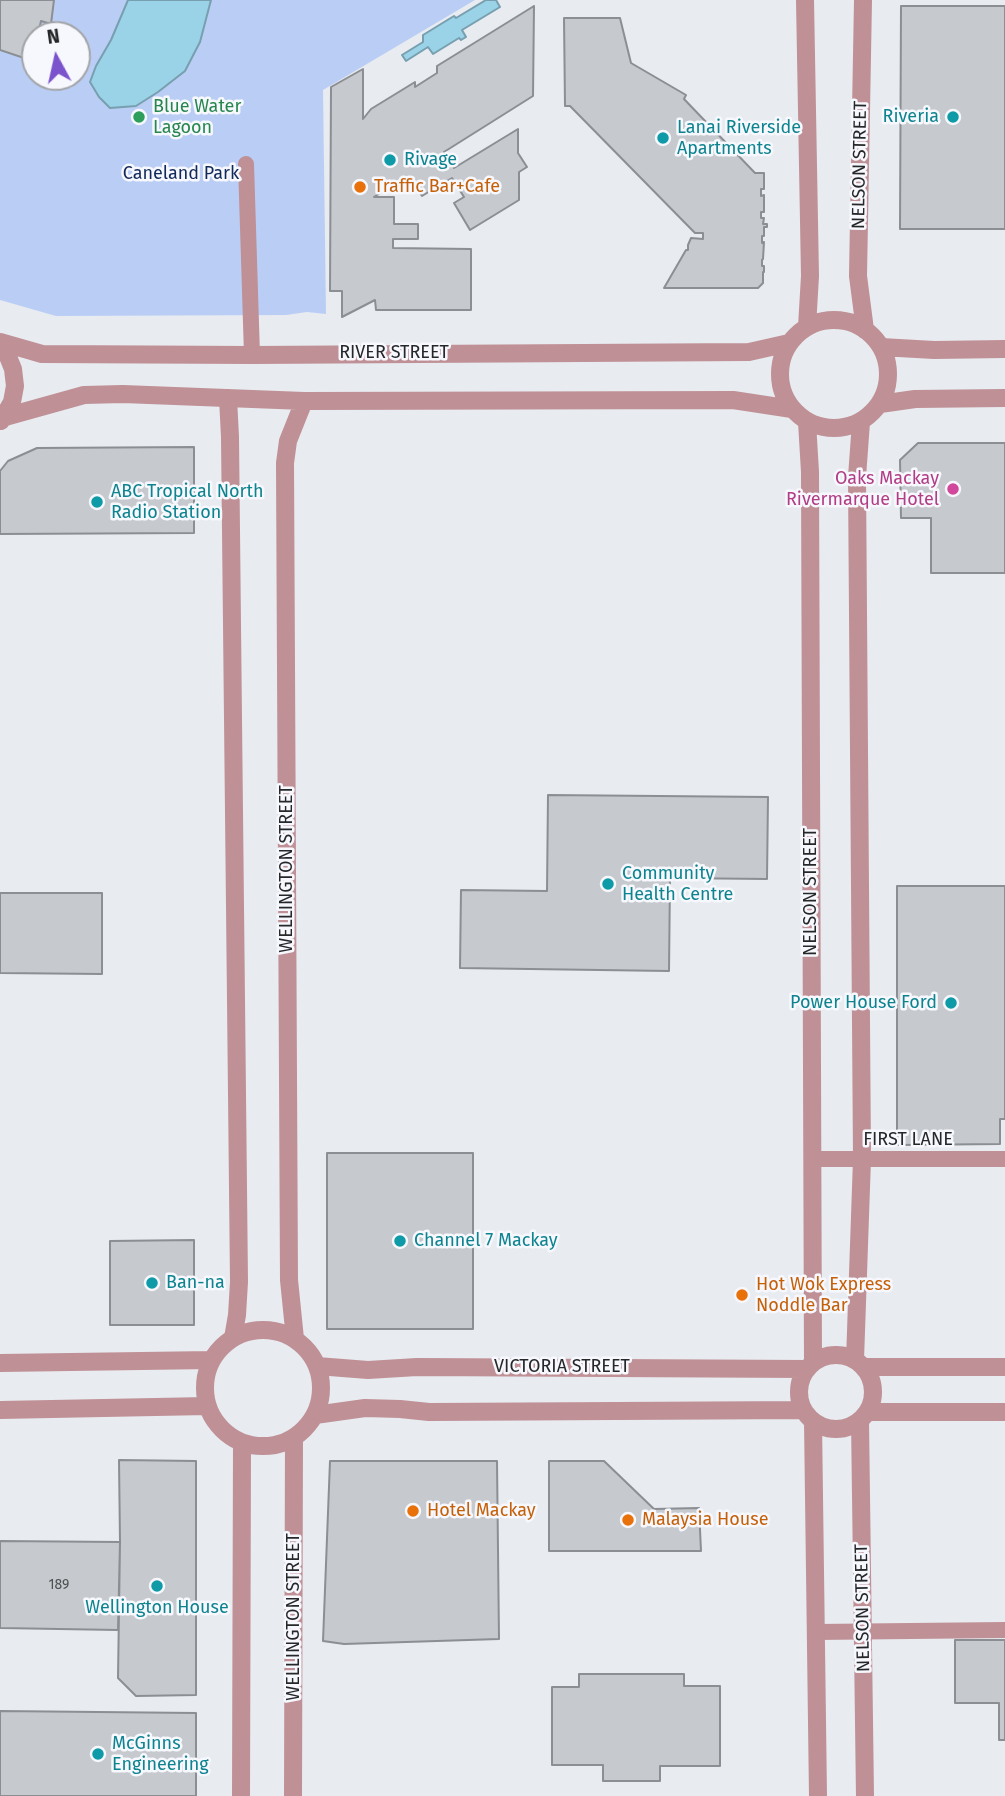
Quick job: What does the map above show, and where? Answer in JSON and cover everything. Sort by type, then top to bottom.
[{"type":"street","points":[[805,0],[810,276],[807,327]]},
{"type":"street","name":"NELSON STREET","points":[[863,0],[858,276],[865,330]]},
{"type":"street","points":[[821,321],[852,323],[874,337],[881,346],[887,360],[887,390],[872,414],[861,422],[844,428],[825,428],[807,422],[792,410],[783,395],[779,377],[781,360],[789,343],[807,327],[821,321]]},
{"type":"street","points":[[0,343],[13,369],[15,386],[12,402],[2,419]]},
{"type":"street","name":"RIVER STREET","points":[[0,343],[42,354],[252,355],[750,352],[789,343]]},
{"type":"street","points":[[881,346],[934,350],[1005,349]]},
{"type":"street","points":[[2,419],[84,395],[123,394],[304,401],[733,400],[792,410]]},
{"type":"street","points":[[228,398],[239,1268],[238,1305],[233,1338]]},
{"type":"street","points":[[880,404],[915,399],[1005,398]]},
{"type":"street","name":"WELLINGTON STREET","points":[[295,1339],[289,1280],[285,463],[288,441],[304,401]]},
{"type":"street","name":"NELSON STREET","points":[[807,422],[810,472],[810,1366]]},
{"type":"street","points":[[860,1363],[862,1159],[857,477],[861,422]]},
{"type":"street","points":[[247,1332],[279,1332],[295,1339],[307,1350],[317,1366],[321,1399],[315,1415],[306,1428],[294,1438],[278,1445],[259,1447],[242,1443],[226,1434],[215,1422],[207,1406],[204,1391],[206,1375],[212,1360],[233,1338],[247,1332]]},
{"type":"street","points":[[315,1415],[365,1408],[429,1412],[808,1416],[824,1427],[836,1429],[849,1427],[864,1416],[873,1401],[871,1377],[860,1363],[845,1355],[823,1357],[810,1366],[801,1378],[799,1388],[799,1399],[808,1416],[816,1632],[818,1796]]},
{"type":"street","points":[[0,1363],[212,1360]]},
{"type":"street","points":[[860,1363],[1005,1367]]},
{"type":"street","name":"VICTORIA STREET","points":[[317,1366],[369,1370],[417,1367],[810,1366]]},
{"type":"street","points":[[0,1410],[207,1406]]},
{"type":"street","points":[[864,1416],[1005,1412]]},
{"type":"street","name":"NELSON STREET","points":[[864,1416],[865,1796]]},
{"type":"street","name":"WELLINGTON STREET","points":[[293,1796],[294,1438]]},
{"type":"street","points":[[241,1796],[242,1443]]},
{"type":"lane","points":[[246,164],[252,355]]},
{"type":"lane","name":"FIRST LANE","points":[[812,1158],[1005,1160]]},
{"type":"lane","points":[[816,1632],[1005,1630]]},
{"type":"green space","name":"Caneland Park","points":[[0,0],[475,0],[323,90],[326,314],[307,312],[286,315],[56,316],[0,300]]},
{"type":"shaded area","points":[[128,0],[211,0],[200,42],[185,71],[136,106],[110,108],[91,84],[96,66],[111,40]]},
{"type":"shaded area","points":[[486,0],[496,0],[500,7],[462,30],[466,37],[461,40],[459,38],[433,54],[428,47],[406,61],[402,55],[423,42],[423,35]]},
{"type":"building","points":[[0,0],[54,0],[51,21],[21,21],[21,57],[0,50]]},
{"type":"building","name":"Rivage","points":[[534,6],[533,96],[444,152],[454,168],[518,129],[518,153],[527,167],[519,172],[519,200],[470,230],[454,203],[464,197],[452,178],[422,196],[406,177],[374,197],[394,197],[394,224],[418,224],[418,239],[393,239],[393,248],[471,249],[471,310],[376,310],[375,300],[342,317],[342,291],[330,291],[331,87],[363,69],[363,119],[371,109],[415,82],[415,87],[437,73],[437,66]]},
{"type":"building","name":"Riveria","points":[[901,6],[1005,6],[1005,229],[900,229]]},
{"type":"building","name":"Lanai Riverside Apartments","points":[[564,18],[620,18],[631,63],[686,95],[684,99],[755,173],[764,173],[761,196],[764,195],[764,212],[761,212],[761,218],[764,218],[763,224],[767,224],[767,227],[764,227],[762,236],[763,283],[758,288],[664,288],[688,250],[691,238],[703,239],[703,233],[695,233],[570,106],[565,106]]},
{"type":"building","name":"Oaks Mackay Rivermarque Hotel","points":[[918,443],[1005,443],[1005,573],[931,573],[931,518],[901,518],[900,460]]},
{"type":"building","name":"ABC Tropical North Radio Station","points":[[194,447],[194,533],[0,534],[0,471],[8,461],[37,448]]},
{"type":"building","name":"Community Health Centre","points":[[548,795],[768,797],[767,879],[670,878],[669,971],[460,968],[461,890],[547,891]]},
{"type":"building","name":"Power House Ford","points":[[897,886],[1005,886],[1005,1119],[1000,1119],[1000,1144],[897,1145]]},
{"type":"building","points":[[0,893],[102,893],[102,974],[0,973]]},
{"type":"building","name":"Channel 7 Mackay","points":[[327,1153],[473,1153],[473,1329],[327,1329]]},
{"type":"building","name":"Ban-na","points":[[194,1240],[194,1325],[110,1325],[110,1241]]},
{"type":"building","name":"Wellington House","points":[[119,1460],[196,1461],[196,1695],[136,1696],[118,1678]]},
{"type":"building","name":"Hotel Mackay","points":[[330,1461],[497,1461],[499,1639],[344,1644],[323,1641]]},
{"type":"building","points":[[549,1461],[604,1461],[654,1509],[699,1508],[701,1551],[549,1551]]},
{"type":"building","points":[[0,1541],[120,1542],[118,1630],[0,1628]]},
{"type":"building","points":[[955,1640],[1005,1640],[1005,1740],[999,1740],[999,1703],[955,1703]]},
{"type":"building","points":[[579,1674],[684,1674],[684,1686],[720,1686],[720,1766],[660,1766],[660,1781],[603,1781],[603,1765],[552,1765],[552,1687],[579,1687]]},
{"type":"building","name":"McGinns Engineering","points":[[0,1711],[196,1713],[196,1796],[0,1796]]},
{"type":"place","name":"Blue Water Lagoon","points":[[139,117]]},
{"type":"place","name":"Riveria","points":[[953,117]]},
{"type":"place","name":"Lanai Riverside Apartments","points":[[663,138]]},
{"type":"place","name":"Rivage","points":[[390,160]]},
{"type":"place","name":"Traffic Bar+Cafe","points":[[360,187]]},
{"type":"place","name":"Oaks Mackay Rivermarque Hotel","points":[[953,489]]},
{"type":"place","name":"ABC Tropical North Radio Station","points":[[97,502]]},
{"type":"place","name":"Community Health Centre","points":[[608,884]]},
{"type":"place","name":"Power House Ford","points":[[951,1003]]},
{"type":"place","name":"Channel 7 Mackay","points":[[400,1241]]},
{"type":"place","name":"Ban-na","points":[[152,1283]]},
{"type":"place","name":"Hot Wok Express Noddle Bar","points":[[742,1295]]},
{"type":"place","name":"Hotel Mackay","points":[[413,1511]]},
{"type":"place","name":"Malaysia House","points":[[628,1520]]},
{"type":"place","name":"Wellington House","points":[[157,1586]]},
{"type":"place","name":"McGinns Engineering","points":[[98,1754]]}]
